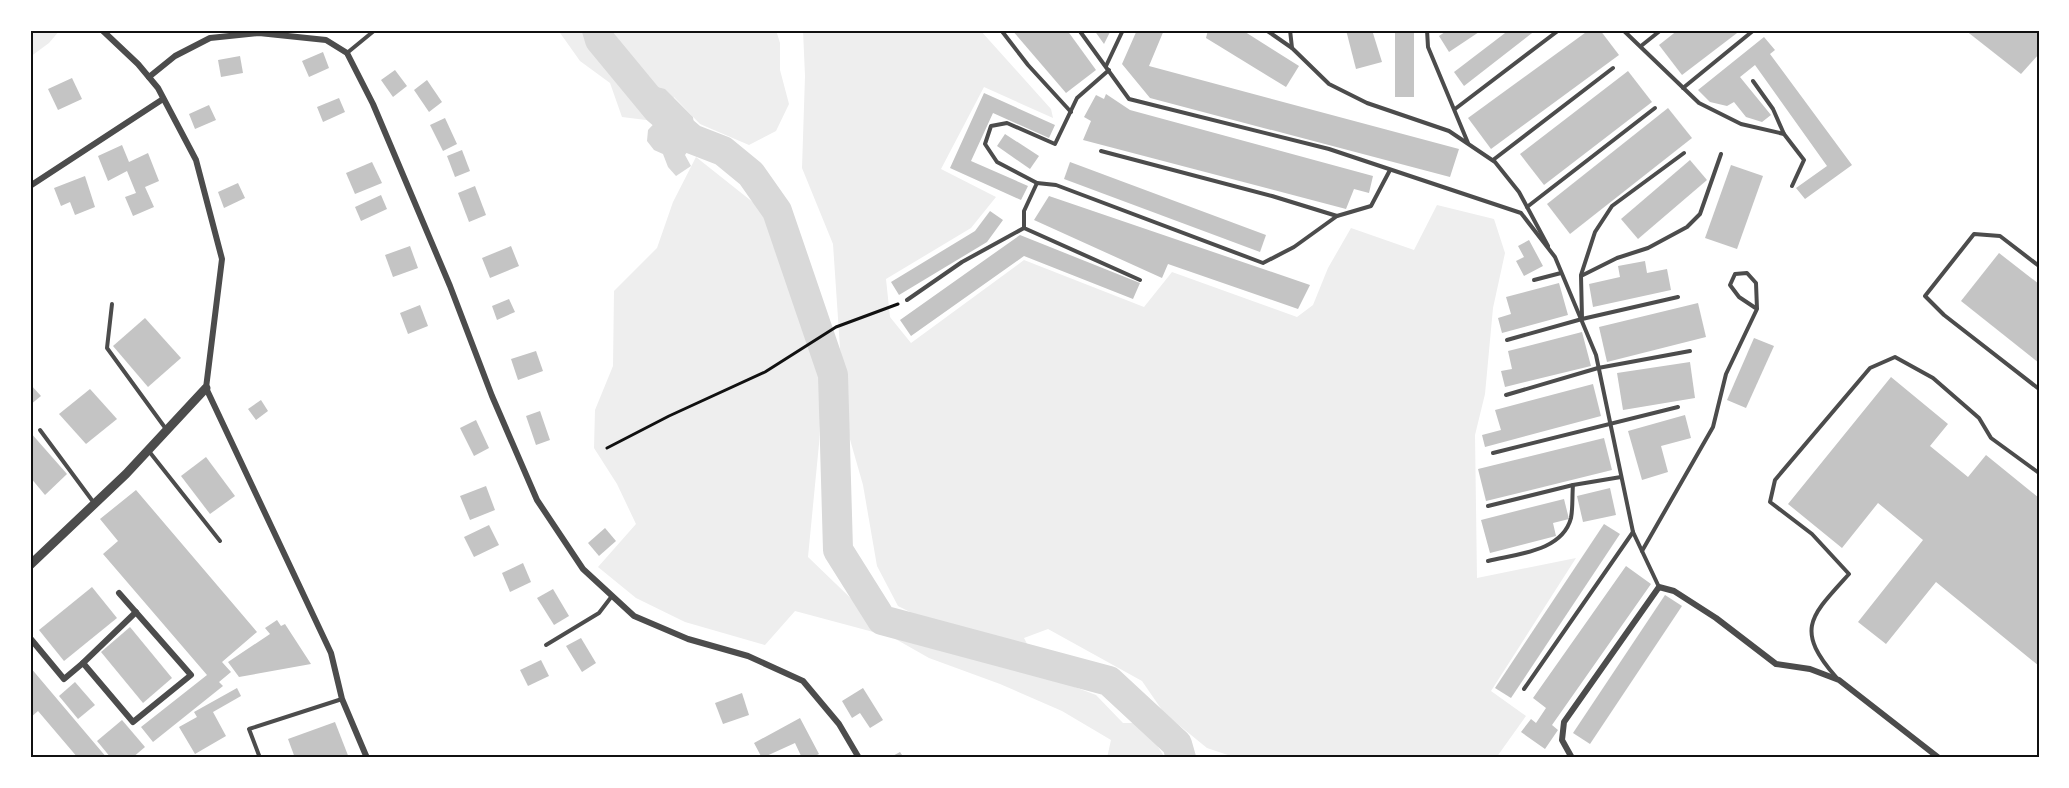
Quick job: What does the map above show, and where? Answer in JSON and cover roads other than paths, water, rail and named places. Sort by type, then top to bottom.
[{"type":"street","points":[[102,30],[149,77],[196,160],[222,260],[206,388],[331,653],[342,699],[367,758]]},
{"type":"street","points":[[149,77],[175,56],[210,38],[259,33],[326,40],[347,53],[373,104],[537,500],[583,569],[634,616],[688,639],[748,656],[803,681],[839,724],[859,758]]},
{"type":"street","points":[[30,186],[163,99]]},
{"type":"street","points":[[30,565],[148,450],[206,388]]},
{"type":"street","points":[[1572,758],[1562,740],[1564,722],[1659,587],[1674,591],[1716,618],[1776,664],[1810,669],[1839,680],[1939,758]]},
{"type":"street","points":[[83,663],[133,722],[191,675],[119,593]]},
{"type":"street","points":[[30,638],[64,679],[136,612]]},
{"type":"lane","points":[[347,53],[375,30]]},
{"type":"lane","points":[[1000,30],[1071,112]]},
{"type":"lane","points":[[1079,30],[1130,99],[1329,149],[1521,213],[1554,257]]},
{"type":"lane","points":[[1123,30],[1108,69],[1077,98],[1055,144],[1007,123],[991,126],[985,144],[997,162],[1037,183],[1056,185],[1263,263],[1294,248],[1337,216],[1371,206],[1390,170]]},
{"type":"lane","points":[[1266,30],[1292,48],[1329,84],[1367,103],[1449,131],[1493,160],[1519,192],[1554,257],[1581,319],[1598,368],[1633,532],[1659,587]]},
{"type":"lane","points":[[1290,30],[1292,48]]},
{"type":"lane","points":[[1427,30],[1428,47],[1468,144]]},
{"type":"lane","points":[[1455,109],[1559,30]]},
{"type":"lane","points":[[1623,30],[1699,103],[1741,124],[1784,134]]},
{"type":"lane","points":[[1641,46],[1661,30]]},
{"type":"lane","points":[[1683,88],[1754,30]]},
{"type":"lane","points":[[1493,160],[1613,68]]},
{"type":"lane","points":[[1753,81],[1773,108],[1784,134],[1804,160],[1792,186]]},
{"type":"lane","points":[[1527,207],[1655,108]]},
{"type":"lane","points":[[1101,151],[1272,196],[1337,216]]},
{"type":"lane","points":[[1581,319],[1581,276],[1595,232],[1612,206],[1684,153]]},
{"type":"lane","points":[[1581,276],[1617,258],[1648,248],[1687,227],[1700,214],[1721,154]]},
{"type":"lane","points":[[1024,228],[1024,211],[1037,183]]},
{"type":"lane","points":[[1024,228],[1140,280]]},
{"type":"lane","points":[[907,300],[962,262],[1024,228]]},
{"type":"lane","points":[[2039,266],[2000,236],[1974,234],[1925,296],[1944,315],[2039,389]]},
{"type":"lane","points":[[1534,280],[1561,273]]},
{"type":"lane","points":[[1642,551],[1713,427],[1726,374],[1757,309],[1755,283],[1747,273],[1735,274],[1730,285],[1739,297],[1757,309]]},
{"type":"lane","points":[[1507,340],[1581,319],[1678,297]]},
{"type":"lane","points":[[112,304],[107,348],[166,430]]},
{"type":"lane","points":[[1506,395],[1598,368],[1690,351]]},
{"type":"lane","points":[[1839,680],[1819,657],[1810,632],[1814,616],[1848,574],[1812,534],[1770,502],[1775,480],[1870,368],[1895,357],[1933,378],[1979,418],[1991,438],[2039,473]]},
{"type":"lane","points":[[1493,453],[1678,407]]},
{"type":"lane","points":[[40,430],[94,504]]},
{"type":"lane","points":[[148,450],[220,541]]},
{"type":"lane","points":[[1488,506],[1621,477]]},
{"type":"lane","points":[[1488,561],[1551,545],[1564,532],[1571,519],[1573,486]]},
{"type":"lane","points":[[1524,689],[1633,532]]},
{"type":"lane","points":[[546,645],[599,613],[612,596]]},
{"type":"lane","points":[[259,758],[249,729],[342,699]]},
{"type":"waterway","points":[[597,30],[600,40],[657,109],[692,139],[723,151],[751,174],[777,211],[833,375],[838,550],[882,620],[1109,681],[1177,744],[1181,758]]}]
